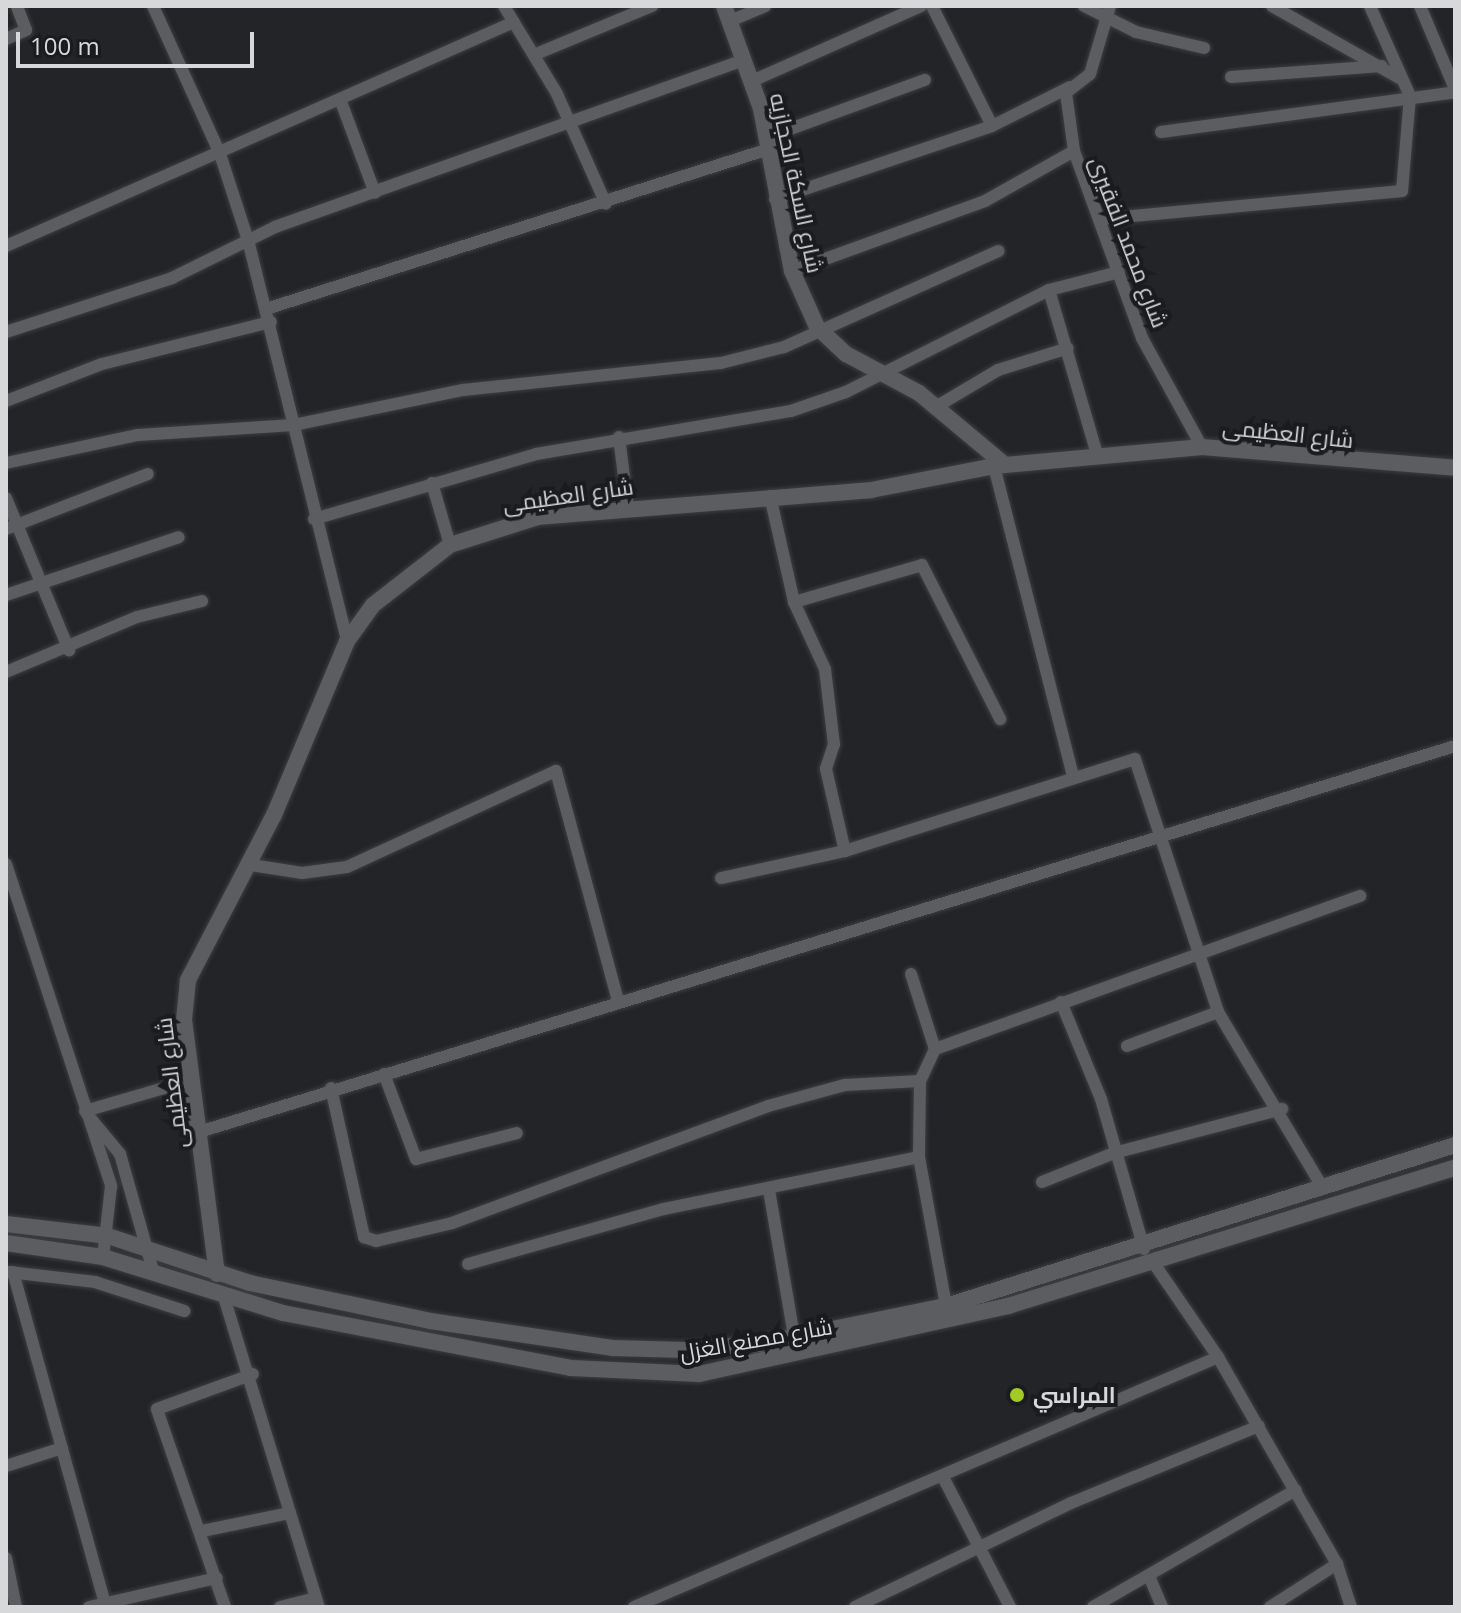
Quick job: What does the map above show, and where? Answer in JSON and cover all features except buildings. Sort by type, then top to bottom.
[{"type":"street","points":[[6,39],[26,30],[17,6]]},
{"type":"street","points":[[153,6],[220,154],[248,240],[271,322],[314,519],[347,641]]},
{"type":"street","points":[[504,6],[536,54],[573,127],[606,204]]},
{"type":"street","points":[[536,54],[652,6]]},
{"type":"street","points":[[727,14],[765,6]]},
{"type":"street","points":[[752,81],[921,6]]},
{"type":"street","points":[[932,6],[992,126]]},
{"type":"street","points":[[1084,6],[1204,48]]},
{"type":"street","points":[[1272,6],[1403,80]]},
{"type":"street","points":[[1101,219],[1402,191],[1410,96],[1370,6]]},
{"type":"street","points":[[1161,132],[1455,90],[1420,6]]},
{"type":"street","points":[[775,199],[992,126],[1070,87],[1090,74],[1108,12]]},
{"type":"street","name":"شارع السكة الحجازيه","points":[[727,14],[752,81],[768,143],[775,199],[792,271],[817,327],[846,354],[882,372],[934,408],[999,465]]},
{"type":"street","points":[[6,246],[124,189],[220,154],[514,22]]},
{"type":"street","points":[[6,332],[172,278],[248,240],[375,193],[573,127],[744,60]]},
{"type":"street","points":[[1231,77],[1382,66]]},
{"type":"street","points":[[266,309],[606,204],[925,80]]},
{"type":"street","name":"شارع محمد الفقيرى","points":[[1070,87],[1074,151],[1142,338],[1202,447]]},
{"type":"street","points":[[340,99],[375,193]]},
{"type":"street","points":[[792,271],[985,201],[1074,151]]},
{"type":"street","points":[[6,463],[138,435],[294,425],[463,390],[721,363],[784,347],[817,327],[999,251]]},
{"type":"street","points":[[314,519],[432,483],[619,437],[791,411],[882,372],[1049,290],[1119,272]]},
{"type":"street","points":[[1049,290],[1098,458]]},
{"type":"street","points":[[6,401],[102,364],[271,322]]},
{"type":"street","points":[[934,408],[998,370],[1068,348]]},
{"type":"street","points":[[619,437],[628,508]]},
{"type":"street","name":"شارع العظيمى","points":[[217,1274],[192,1080],[188,980],[251,865],[347,641],[373,605],[450,545],[507,523],[628,508],[871,490],[999,465],[1202,447],[1455,468]]},
{"type":"street","points":[[999,465],[1073,776]]},
{"type":"street","points":[[11,527],[148,474]]},
{"type":"street","points":[[432,483],[450,545]]},
{"type":"street","points":[[770,496],[794,602],[825,669],[834,744],[826,769],[845,851]]},
{"type":"street","points":[[6,498],[11,527],[42,582],[69,650]]},
{"type":"street","points":[[6,595],[179,537]]},
{"type":"street","points":[[794,602],[926,567],[1000,719]]},
{"type":"street","points":[[6,672],[69,650],[137,617],[202,601]]},
{"type":"street","points":[[199,1132],[331,1088],[1164,838],[1455,746]]},
{"type":"street","points":[[721,878],[845,851],[1073,776],[1135,759],[1164,838],[1218,1012],[1236,1053],[1282,1109],[1323,1188]]},
{"type":"street","points":[[251,865],[302,873],[347,867],[556,771],[618,1001]]},
{"type":"street","points":[[6,864],[111,1186],[108,1236],[103,1257]]},
{"type":"street","points":[[935,1049],[1360,896]]},
{"type":"street","points":[[911,974],[935,1049],[920,1081],[919,1157],[946,1306]]},
{"type":"street","points":[[1061,1002],[1101,1099],[1144,1249],[1218,1357],[1259,1426],[1337,1564],[1351,1607]]},
{"type":"street","points":[[1127,1046],[1218,1012]]},
{"type":"street","points":[[384,1074],[416,1159],[517,1133]]},
{"type":"street","points":[[85,1111],[192,1080]]},
{"type":"street","points":[[331,1088],[364,1237],[376,1241],[452,1223],[768,1106],[845,1085],[920,1081]]},
{"type":"street","points":[[1042,1182],[1114,1153],[1282,1109]]},
{"type":"street","points":[[85,1111],[120,1154],[153,1271]]},
{"type":"street","name":"شارع مصنع الغزل","points":[[6,1224],[108,1236],[217,1274],[575,1344],[686,1350],[794,1337],[946,1306],[1144,1249],[1455,1145]]},
{"type":"street","points":[[468,1264],[664,1209],[919,1157]]},
{"type":"street","name":"شارع مصنع الغزل","points":[[6,1243],[103,1257],[153,1271],[224,1297],[571,1368],[657,1376],[742,1369],[1155,1265],[1455,1168]]},
{"type":"street","points":[[769,1190],[794,1337]]},
{"type":"street","points":[[105,1603],[10,1272],[95,1282],[184,1311]]},
{"type":"street","points":[[224,1297],[253,1374],[318,1603],[280,1607]]},
{"type":"street","points":[[571,1368],[575,1344]]},
{"type":"street","points":[[634,1607],[1218,1357]]},
{"type":"street","points":[[225,1607],[202,1531],[157,1409],[253,1374]]},
{"type":"street","points":[[855,1607],[978,1545],[1259,1426]]},
{"type":"street","points":[[6,1466],[62,1448]]},
{"type":"street","points":[[943,1477],[1010,1607]]},
{"type":"street","points":[[1100,1606],[1296,1490]]},
{"type":"street","points":[[202,1531],[290,1513]]},
{"type":"street","points":[[6,1558],[16,1607]]},
{"type":"street","points":[[1270,1607],[1285,1603],[1337,1564]]},
{"type":"street","points":[[1149,1576],[1162,1607]]},
{"type":"street","points":[[89,1607],[217,1578]]},
{"type":"place","name":"المراسي","points":[[1017,1395]]}]
